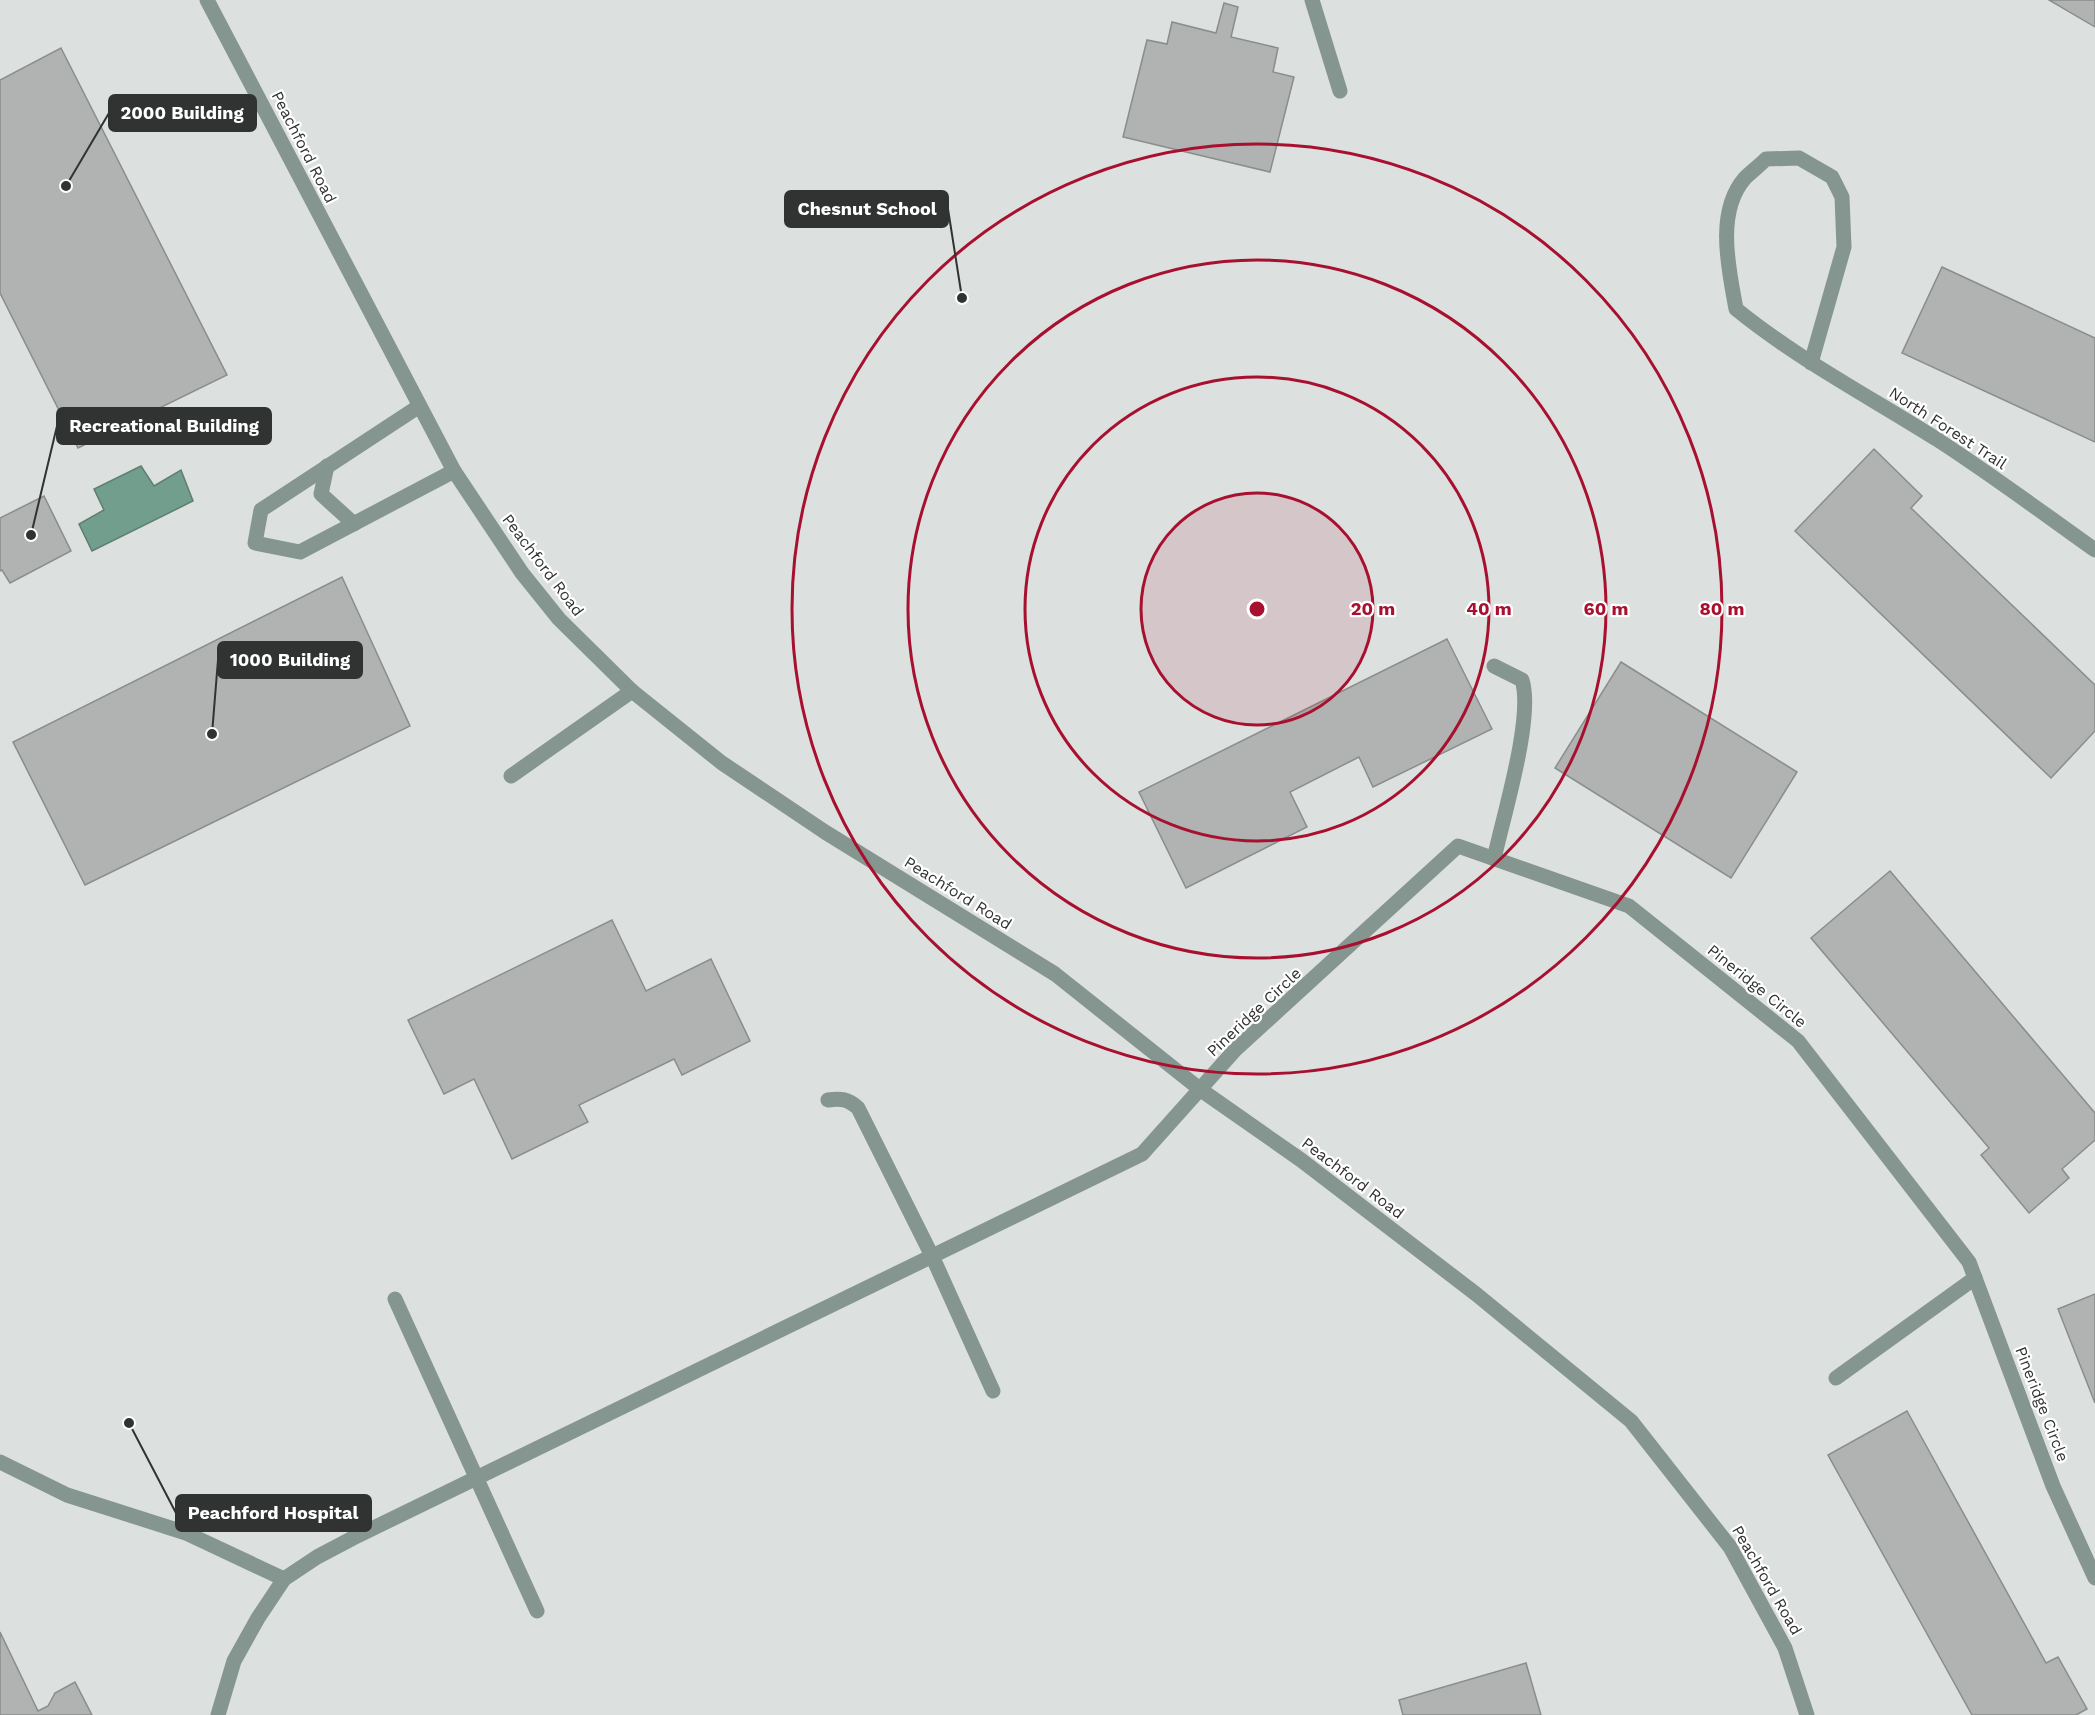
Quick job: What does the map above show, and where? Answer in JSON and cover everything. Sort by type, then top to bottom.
[{"type":"street","name":"Peachford Road","points":[[207,0],[418,407],[454,471],[522,573],[559,619],[632,692],[722,763],[825,832],[1055,974],[1201,1090],[1301,1160],[1460,1281],[1631,1421],[1730,1547],[1785,1648],[1807,1715]]},
{"type":"street","points":[[1312,0],[1340,91]]},
{"type":"street","name":"North Forest Trail","points":[[1810,363],[1844,247],[1842,197],[1832,177],[1799,158],[1766,159],[1744,180],[1729,213],[1728,261],[1736,309],[1778,343],[1810,363],[1939,441],[2095,550]]},
{"type":"street","points":[[418,407],[261,510],[255,543],[300,552],[454,471]]},
{"type":"street","points":[[327,466],[321,494],[354,524]]},
{"type":"street","points":[[1494,666],[1522,680],[1526,694],[1525,719],[1494,859]]},
{"type":"street","points":[[511,776],[632,692]]},
{"type":"street","name":"Pineridge Circle","points":[[1201,1090],[1235,1050],[1322,973],[1458,846],[1629,906],[1798,1041],[1969,1262],[2054,1486],[2095,1578]]},
{"type":"street","points":[[218,1715],[234,1661],[258,1618],[284,1579],[317,1557],[1142,1154],[1201,1090]]},
{"type":"street","points":[[828,1100],[840,1098],[850,1100],[858,1108],[933,1258],[993,1391]]},
{"type":"street","points":[[1836,1378],[1975,1278]]},
{"type":"street","points":[[395,1299],[537,1611]]},
{"type":"street","points":[[0,1462],[67,1495],[186,1533],[284,1579]]},
{"type":"shaded area","points":[[141,466],[154,486],[181,470],[193,501],[92,551],[79,524],[104,510],[94,489]]},
{"type":"building","points":[[2049,0],[2095,0],[2095,27]]},
{"type":"building","points":[[1224,3],[1238,7],[1231,37],[1278,48],[1273,72],[1294,77],[1270,172],[1123,137],[1147,40],[1167,44],[1172,22],[1216,33]]},
{"type":"building","points":[[61,48],[227,375],[78,448],[0,293],[0,80]]},
{"type":"building","points":[[1942,267],[2095,338],[2095,442],[1902,353]]},
{"type":"building","points":[[1874,449],[1922,496],[1911,508],[2095,685],[2095,731],[2051,778],[1795,531]]},
{"type":"building","points":[[44,496],[71,551],[10,583],[2,570],[0,571],[0,518]]},
{"type":"building","points":[[342,577],[410,726],[85,885],[13,742]]},
{"type":"building","points":[[1447,639],[1492,729],[1373,787],[1359,757],[1290,792],[1307,827],[1186,888],[1139,792]]},
{"type":"building","points":[[1621,662],[1797,772],[1731,878],[1555,768]]},
{"type":"building","points":[[1890,871],[2095,1113],[2095,1140],[2062,1169],[2069,1178],[2029,1213],[1981,1155],[1989,1148],[1811,938]]},
{"type":"building","points":[[612,920],[646,991],[711,959],[750,1041],[682,1075],[674,1059],[579,1105],[588,1122],[512,1159],[474,1079],[444,1094],[408,1020]]},
{"type":"building","points":[[2095,1294],[2095,1403],[2058,1309]]},
{"type":"building","points":[[1907,1411],[2046,1663],[2058,1657],[2087,1709],[2076,1715],[1972,1715],[1828,1455]]},
{"type":"building","points":[[0,1632],[38,1711],[48,1706],[55,1693],[75,1682],[92,1715],[0,1715]]},
{"type":"building","points":[[1526,1663],[1541,1715],[1403,1715],[1399,1700]]},
{"type":"place","name":"2000 Building","points":[[66,186]]},
{"type":"place","name":"Chesnut School","points":[[962,298]]},
{"type":"place","name":"Recreational Building","points":[[31,535]]},
{"type":"place","name":"1000 Building","points":[[212,734]]},
{"type":"place","name":"Peachford Hospital","points":[[129,1423]]}]
